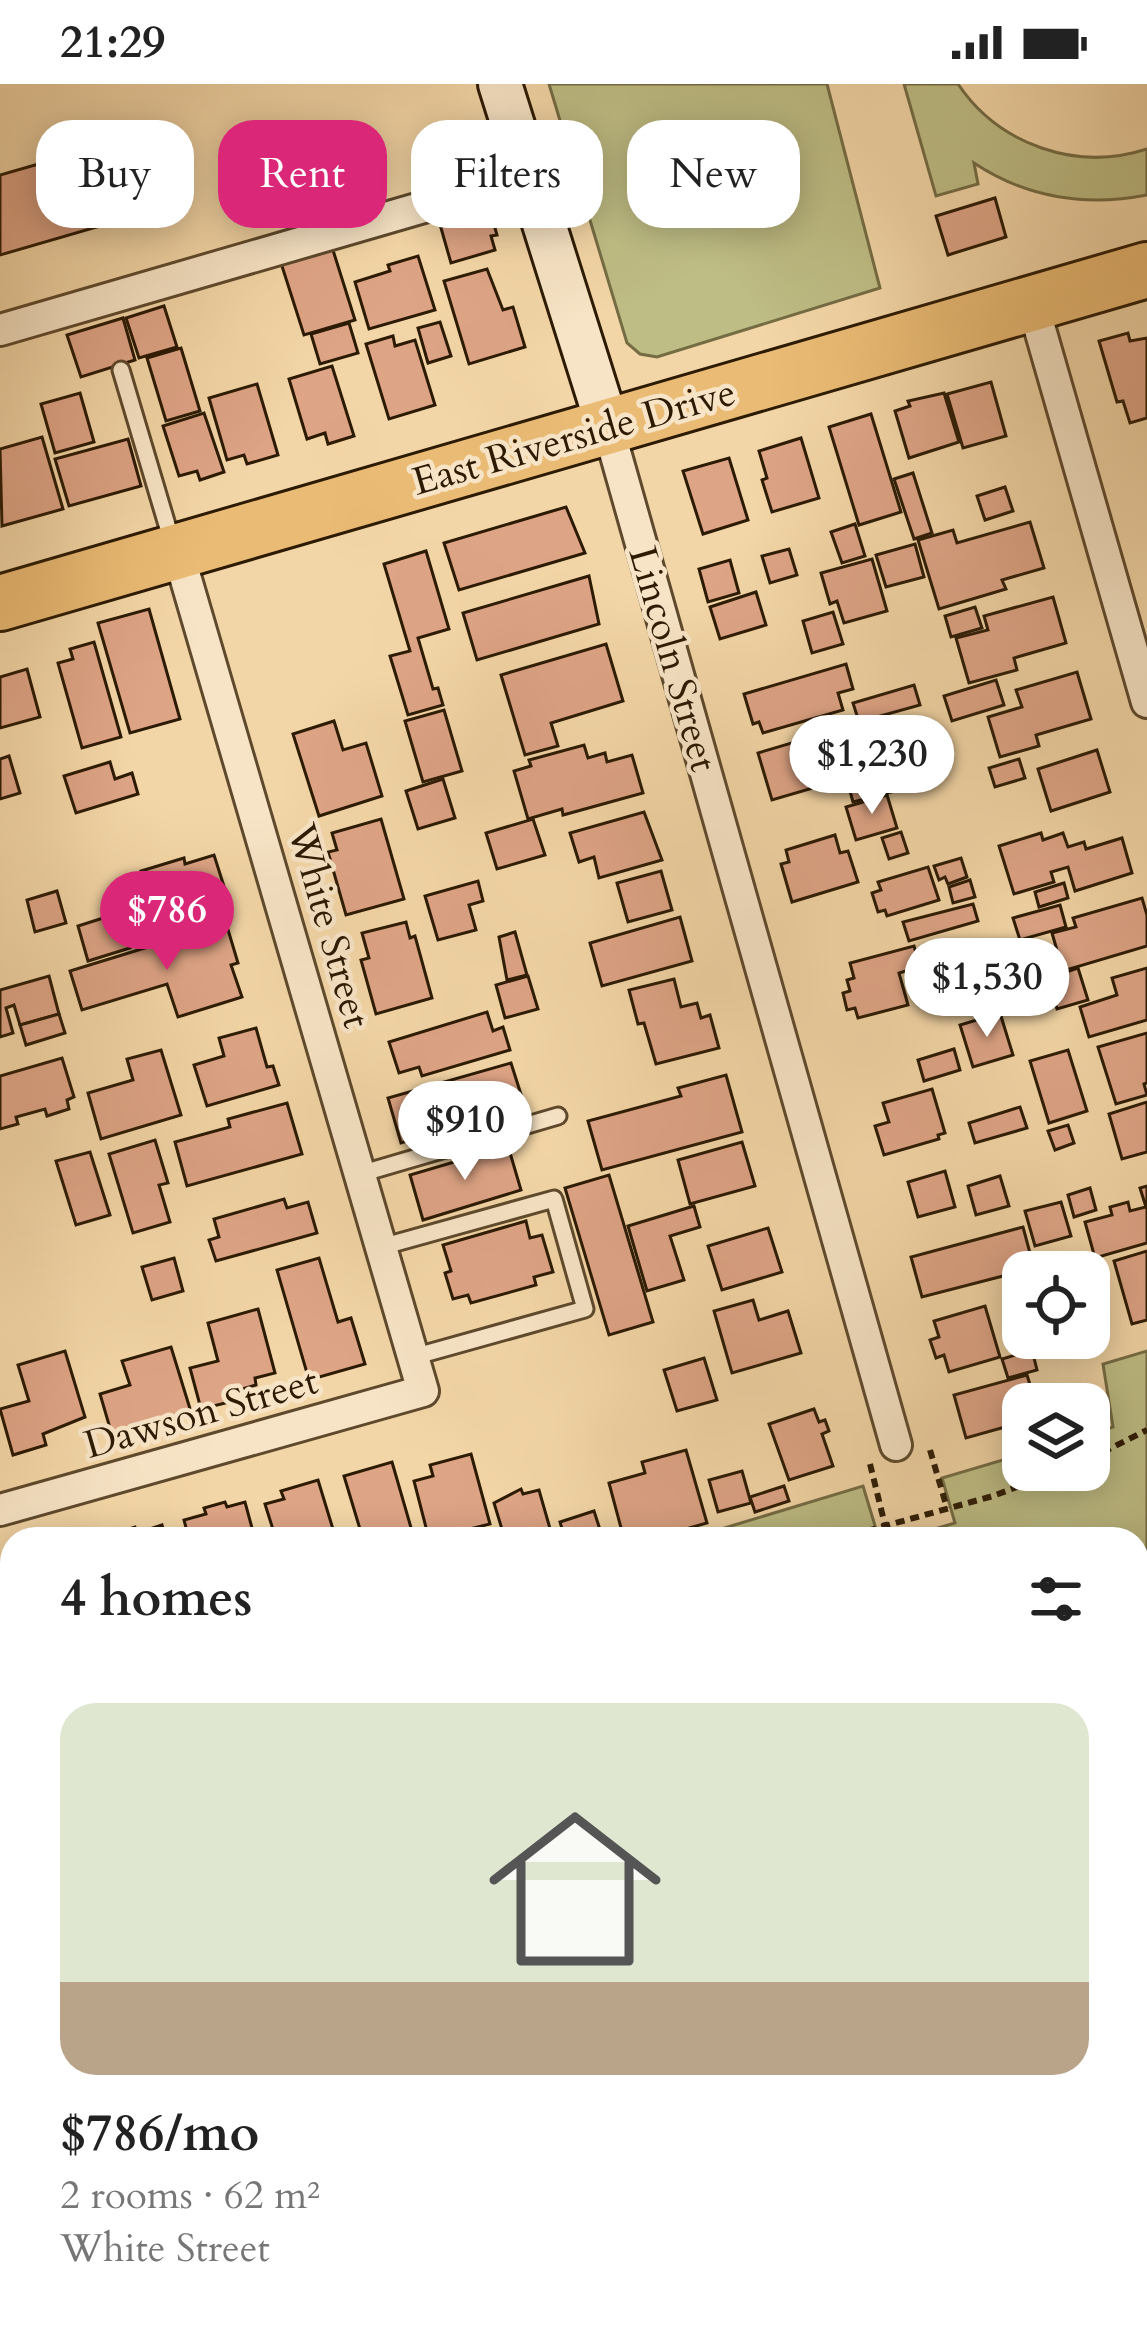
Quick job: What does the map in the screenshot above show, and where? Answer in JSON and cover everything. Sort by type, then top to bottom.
[{"type":"highway","name":"East Riverside Drive","points":[[0,604],[1147,270]]},
{"type":"street","name":"Lincoln Street","points":[[500,84],[511,120]]},
{"type":"street","points":[[0,330],[411,210]]},
{"type":"street","name":"Lincoln Street","points":[[544,228],[608,427],[896,1445]]},
{"type":"street","points":[[1033,305],[1147,702]]},
{"type":"street","name":"White Street","points":[[177,552],[423,1391]]},
{"type":"street","name":"Dawson Street","points":[[0,1510],[423,1391]]},
{"type":"lane","points":[[121,370],[177,552]]},
{"type":"lane","points":[[360,1174],[558,1116]]},
{"type":"lane","points":[[381,1247],[554,1199],[585,1309],[413,1357]]},
{"type":"path","points":[[1110,1448],[1147,1430]]},
{"type":"path","points":[[930,1450],[946,1508]]},
{"type":"path","points":[[869,1465],[885,1525]]},
{"type":"path","points":[[878,1527],[1002,1490]]},
{"type":"shaded area","points":[[549,84],[827,84],[880,288],[657,357],[640,354],[627,343],[592,228],[603,228],[603,120],[560,120]]},
{"type":"shaded area","points":[[904,84],[958,84],[995,123],[1017,137],[1067,155],[1094,157],[1147,149],[1147,195],[1101,200],[1057,197],[1015,184],[974,163],[978,184],[936,196]]},
{"type":"shaded area","points":[[1147,1351],[1147,1527],[941,1527],[955,1523],[942,1478],[1002,1460],[1002,1491],[1110,1491],[1113,1427],[1110,1383],[1106,1383],[1103,1364]]},
{"type":"shaded area","points":[[863,1486],[875,1527],[728,1527]]},
{"type":"building","points":[[36,165],[36,228],[93,228],[0,255],[0,175]]},
{"type":"building","points":[[995,198],[1006,237],[948,255],[936,216]]},
{"type":"building","points":[[441,228],[495,228],[497,235],[491,236],[495,250],[451,263]]},
{"type":"building","points":[[332,247],[355,320],[304,335],[281,263]]},
{"type":"building","points":[[418,256],[435,310],[369,329],[355,282]]},
{"type":"building","points":[[487,269],[503,310],[513,307],[525,347],[469,364],[444,281]]},
{"type":"building","points":[[164,306],[177,347],[139,358],[126,318]]},
{"type":"building","points":[[123,318],[135,360],[81,377],[67,335]]},
{"type":"building","points":[[440,322],[451,356],[428,363],[418,328]]},
{"type":"building","points":[[349,323],[358,353],[320,364],[311,334]]},
{"type":"building","points":[[1128,333],[1130,341],[1147,338],[1147,418],[1130,423],[1123,401],[1117,402],[1099,341]]},
{"type":"building","points":[[393,336],[395,346],[415,340],[435,405],[389,419],[366,344]]},
{"type":"building","points":[[181,348],[200,411],[166,421],[147,358]]},
{"type":"building","points":[[332,366],[354,436],[328,444],[325,433],[307,439],[289,379]]},
{"type":"building","points":[[991,382],[1006,436],[963,448],[947,394]]},
{"type":"building","points":[[257,384],[278,455],[247,464],[244,455],[227,460],[209,398]]},
{"type":"building","points":[[80,393],[94,442],[55,453],[41,404]]},
{"type":"building","points":[[944,393],[959,442],[909,458],[895,411],[910,406],[908,401]]},
{"type":"building","points":[[204,413],[224,472],[200,480],[197,471],[179,476],[163,426]]},
{"type":"building","points":[[871,414],[901,512],[859,525],[829,427]]},
{"type":"building","points":[[42,437],[63,509],[2,526],[0,449]]},
{"type":"building","points":[[801,438],[819,498],[772,512],[759,451]]},
{"type":"building","points":[[128,439],[141,486],[69,506],[55,459]]},
{"type":"building","points":[[729,458],[748,520],[703,534],[683,471]]},
{"type":"building","points":[[913,473],[932,533],[914,539],[894,479]]},
{"type":"building","points":[[1005,487],[1013,511],[985,520],[977,496]]},
{"type":"building","points":[[566,507],[585,553],[459,590],[444,543]]},
{"type":"building","points":[[1030,522],[1044,568],[1002,580],[1006,589],[939,609],[918,540],[953,530],[957,543]]},
{"type":"building","points":[[855,524],[865,556],[842,563],[831,532]]},
{"type":"building","points":[[915,544],[924,577],[886,587],[876,555]]},
{"type":"building","points":[[789,549],[797,575],[770,583],[762,556]]},
{"type":"building","points":[[426,551],[449,629],[418,638],[433,689],[438,688],[443,705],[408,715],[390,656],[410,651],[384,564]]},
{"type":"building","points":[[872,559],[887,611],[844,623],[837,601],[830,604],[821,573]]},
{"type":"building","points":[[730,560],[739,593],[708,602],[699,569]]},
{"type":"building","points":[[589,576],[599,624],[477,660],[463,613]]},
{"type":"building","points":[[756,592],[766,625],[720,639],[710,607]]},
{"type":"building","points":[[1053,597],[1066,643],[1014,658],[1017,670],[969,683],[956,638],[988,630],[984,616]]},
{"type":"building","points":[[975,607],[982,628],[951,637],[945,616]]},
{"type":"building","points":[[149,609],[180,719],[130,733],[98,623]]},
{"type":"building","points":[[833,612],[843,644],[812,653],[803,621]]},
{"type":"building","points":[[94,642],[121,737],[82,748],[58,663],[73,659],[70,649]]},
{"type":"building","points":[[606,644],[623,701],[551,723],[558,746],[525,755],[501,675]]},
{"type":"building","points":[[846,664],[853,689],[838,693],[843,710],[763,733],[759,722],[753,724],[744,694]]},
{"type":"building","points":[[27,669],[40,717],[0,728],[0,677]]},
{"type":"building","points":[[1077,672],[1091,719],[1036,735],[1039,746],[1000,757],[988,717],[1022,707],[1016,690]]},
{"type":"building","points":[[996,680],[1004,705],[952,721],[944,696]]},
{"type":"building","points":[[914,685],[920,705],[859,722],[853,703]]},
{"type":"building","points":[[444,710],[462,771],[423,782],[405,721]]},
{"type":"building","points":[[334,721],[343,750],[366,743],[382,796],[319,816],[293,734]]},
{"type":"building","points":[[815,736],[830,783],[772,800],[758,753]]},
{"type":"building","points":[[584,745],[588,758],[605,753],[607,762],[632,755],[643,793],[563,815],[562,809],[528,819],[514,771],[531,766],[529,760]]},
{"type":"building","points":[[1097,750],[1110,792],[1051,811],[1038,769]]},
{"type":"building","points":[[9,756],[20,793],[0,799],[0,759]]},
{"type":"building","points":[[889,756],[899,790],[853,802],[844,769]]},
{"type":"building","points":[[1019,759],[1025,778],[995,787],[989,768]]},
{"type":"building","points":[[110,762],[115,779],[132,773],[138,794],[76,813],[64,776]]},
{"type":"building","points":[[443,779],[455,818],[418,829],[406,791]]},
{"type":"building","points":[[887,795],[897,828],[856,840],[846,807]]},
{"type":"building","points":[[644,812],[662,860],[599,878],[594,857],[579,862],[570,833]]},
{"type":"building","points":[[381,819],[404,899],[346,915],[328,852],[337,850],[332,833]]},
{"type":"building","points":[[533,819],[545,855],[497,869],[486,833]]},
{"type":"building","points":[[901,832],[908,853],[889,859],[882,838]]},
{"type":"building","points":[[1041,833],[1043,840],[1063,833],[1068,847],[1084,842],[1086,849],[1122,838],[1132,873],[1075,891],[1068,867],[1051,872],[1054,882],[1014,894],[999,846]]},
{"type":"building","points":[[835,835],[840,853],[848,851],[858,882],[792,902],[781,864],[789,862],[786,850]]},
{"type":"building","points":[[214,855],[229,902],[156,919],[141,871]]},
{"type":"building","points":[[961,858],[967,877],[948,884],[945,877],[939,880],[934,866]]},
{"type":"building","points":[[928,867],[939,900],[887,916],[885,910],[878,912],[872,893],[881,890],[878,882]]},
{"type":"building","points":[[661,871],[672,910],[628,922],[617,883]]},
{"type":"building","points":[[970,880],[975,897],[953,903],[949,887]]},
{"type":"building","points":[[478,881],[483,901],[469,905],[476,930],[438,940],[425,896]]},
{"type":"building","points":[[1064,883],[1068,898],[1039,907],[1035,892]]},
{"type":"building","points":[[57,891],[66,923],[35,932],[27,900]]},
{"type":"building","points":[[1142,898],[1147,946],[1063,971],[1052,933],[1076,927],[1073,918]]},
{"type":"building","points":[[973,904],[978,921],[909,941],[903,922]]},
{"type":"building","points":[[1060,905],[1066,927],[1020,940],[1013,918]]},
{"type":"building","points":[[119,913],[130,948],[88,961],[78,926]]},
{"type":"building","points":[[680,917],[692,961],[602,986],[590,943]]},
{"type":"building","points":[[406,922],[410,938],[415,936],[432,998],[376,1014],[361,960],[369,958],[362,933]]},
{"type":"building","points":[[226,923],[238,963],[231,965],[242,997],[178,1017],[167,984],[82,1010],[70,971]]},
{"type":"building","points":[[515,932],[527,975],[507,980],[499,937]]},
{"type":"building","points":[[914,946],[920,967],[899,973],[908,1005],[858,1018],[855,1008],[847,1010],[843,993],[850,991],[847,980],[854,978],[850,963]]},
{"type":"building","points":[[1049,953],[1056,973],[1032,980],[1026,961]]},
{"type":"building","points":[[945,968],[947,975],[966,969],[975,998],[943,1008],[932,972]]},
{"type":"building","points":[[1078,968],[1088,1000],[1057,1009],[1048,978]]},
{"type":"building","points":[[1147,968],[1147,1020],[1089,1037],[1080,1007],[1117,995],[1112,978]]},
{"type":"building","points":[[49,976],[59,1014],[20,1025],[14,1005],[6,1008],[13,1033],[0,1037],[0,990]]},
{"type":"building","points":[[528,976],[538,1009],[505,1018],[496,985]]},
{"type":"building","points":[[674,979],[681,1007],[697,1003],[701,1018],[710,1015],[719,1048],[656,1064],[629,990]]},
{"type":"building","points":[[487,1012],[493,1031],[503,1027],[510,1050],[422,1076],[419,1067],[399,1073],[389,1042]]},
{"type":"building","points":[[1000,1013],[1013,1055],[973,1067],[960,1025]]},
{"type":"building","points":[[59,1014],[65,1033],[26,1045],[20,1025]]},
{"type":"building","points":[[256,1028],[267,1067],[273,1066],[279,1085],[207,1106],[194,1065],[224,1056],[219,1038]]},
{"type":"building","points":[[1147,1033],[1147,1095],[1116,1104],[1098,1047]]},
{"type":"building","points":[[954,1049],[960,1070],[924,1081],[918,1060]]},
{"type":"building","points":[[161,1050],[181,1115],[101,1139],[88,1093],[133,1080],[127,1059]]},
{"type":"building","points":[[1068,1050],[1087,1111],[1049,1123],[1030,1061]]},
{"type":"building","points":[[62,1058],[74,1097],[67,1100],[69,1109],[47,1116],[45,1109],[16,1117],[18,1124],[0,1129],[0,1076]]},
{"type":"building","points":[[511,1063],[525,1107],[401,1143],[388,1098]]},
{"type":"building","points":[[726,1075],[742,1132],[602,1170],[588,1121],[681,1096],[678,1088]]},
{"type":"building","points":[[932,1089],[945,1133],[939,1139],[884,1155],[875,1126],[889,1122],[883,1103]]},
{"type":"building","points":[[1147,1102],[1147,1152],[1122,1159],[1109,1114]]},
{"type":"building","points":[[287,1103],[302,1154],[187,1186],[175,1142],[230,1127],[228,1119]]},
{"type":"building","points":[[1020,1107],[1027,1128],[975,1143],[969,1123]]},
{"type":"building","points":[[1068,1125],[1074,1143],[1055,1150],[1048,1131]]},
{"type":"building","points":[[155,1140],[168,1183],[159,1185],[170,1222],[133,1233],[109,1154]]},
{"type":"building","points":[[742,1142],[755,1186],[690,1204],[678,1160]]},
{"type":"building","points":[[508,1146],[521,1190],[423,1220],[410,1175]]},
{"type":"building","points":[[90,1152],[110,1215],[76,1225],[56,1161]]},
{"type":"building","points":[[945,1171],[955,1207],[918,1217],[908,1182]]},
{"type":"building","points":[[609,1175],[653,1322],[609,1335],[565,1188]]},
{"type":"building","points":[[1000,1176],[1009,1206],[976,1215],[968,1186]]},
{"type":"building","points":[[1147,1186],[1147,1243],[1110,1254],[1093,1251],[1085,1222],[1112,1215],[1110,1207],[1128,1202],[1130,1211],[1146,1207],[1140,1188]]},
{"type":"building","points":[[1090,1188],[1096,1210],[1074,1217],[1068,1195]]},
{"type":"building","points":[[284,1199],[287,1208],[308,1202],[317,1233],[216,1261],[209,1240],[219,1237],[214,1219]]},
{"type":"building","points":[[1061,1202],[1071,1236],[1035,1246],[1025,1211]]},
{"type":"building","points":[[694,1206],[700,1227],[670,1236],[684,1280],[647,1291],[628,1226]]},
{"type":"building","points":[[526,1221],[530,1238],[542,1235],[553,1272],[534,1277],[536,1285],[471,1303],[468,1295],[453,1299],[443,1245]]},
{"type":"building","points":[[1023,1227],[1029,1251],[1002,1251],[1002,1276],[922,1297],[911,1257]]},
{"type":"building","points":[[768,1228],[782,1272],[722,1290],[708,1246]]},
{"type":"building","points":[[1147,1251],[1147,1320],[1132,1324],[1114,1261]]},
{"type":"building","points":[[174,1258],[183,1291],[152,1300],[142,1267]]},
{"type":"building","points":[[319,1258],[338,1322],[351,1318],[365,1364],[309,1380],[277,1270]]},
{"type":"building","points":[[753,1300],[759,1320],[788,1311],[801,1353],[732,1373],[714,1311]]},
{"type":"building","points":[[985,1306],[1000,1357],[949,1372],[944,1355],[936,1358],[930,1340],[939,1337],[934,1321]]},
{"type":"building","points":[[258,1309],[275,1373],[232,1392],[234,1401],[201,1409],[190,1368],[218,1361],[208,1323]]},
{"type":"building","points":[[171,1347],[191,1412],[112,1435],[100,1394],[130,1385],[122,1361]]},
{"type":"building","points":[[65,1351],[85,1417],[43,1434],[46,1445],[13,1455],[0,1409],[29,1401],[18,1365]]},
{"type":"building","points":[[704,1358],[717,1400],[677,1411],[664,1370]]},
{"type":"building","points":[[1002,1359],[1034,1359],[1037,1370],[1008,1378]]},
{"type":"building","points":[[1027,1375],[1029,1383],[1002,1383],[1002,1428],[966,1438],[954,1395]]},
{"type":"building","points":[[814,1409],[829,1431],[822,1434],[833,1466],[789,1480],[769,1424]]},
{"type":"building","points":[[686,1450],[707,1523],[621,1527],[609,1483],[645,1473],[642,1462]]},
{"type":"building","points":[[471,1454],[490,1524],[426,1527],[414,1481],[433,1476],[430,1465]]},
{"type":"building","points":[[392,1462],[411,1527],[359,1527],[344,1476]]},
{"type":"building","points":[[742,1471],[751,1503],[718,1512],[709,1480]]},
{"type":"building","points":[[318,1480],[332,1527],[272,1527],[265,1504],[284,1499],[281,1491]]},
{"type":"building","points":[[784,1486],[789,1501],[755,1512],[750,1497]]},
{"type":"building","points":[[521,1489],[523,1494],[539,1490],[550,1527],[501,1527],[494,1503]]},
{"type":"building","points":[[245,1502],[252,1527],[186,1527],[184,1520],[206,1514],[204,1508]]},
{"type":"building","points":[[594,1511],[599,1527],[561,1527],[560,1522]]}]
